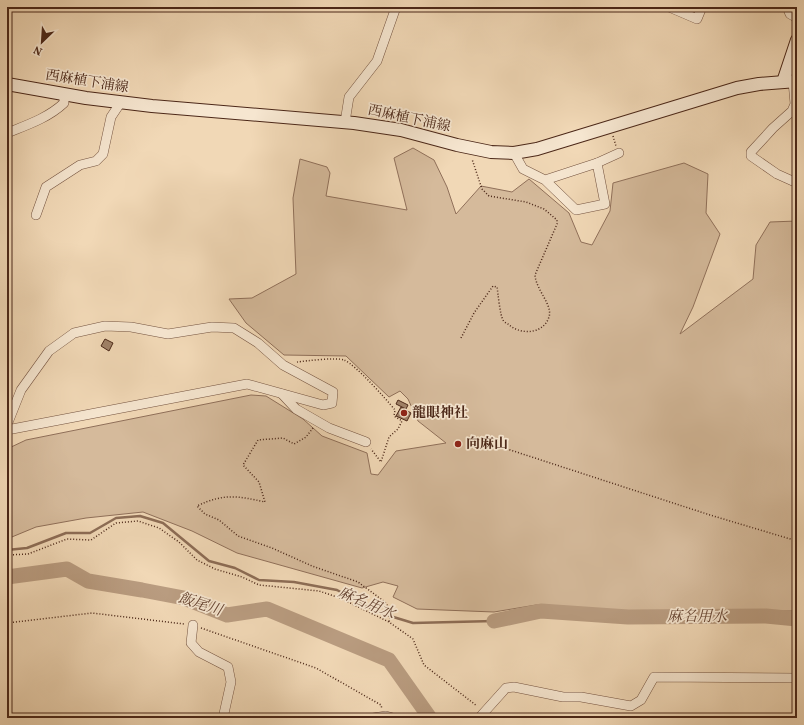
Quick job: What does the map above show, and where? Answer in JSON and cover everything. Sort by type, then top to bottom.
[{"type":"main road","points":[[791,82],[797,40]]},
{"type":"main road","name":"西麻植下浦線","points":[[7,84],[64,94],[152,106],[380,126],[491,152],[514,153],[536,149],[737,88],[759,84],[791,82]]},
{"type":"street","points":[[345,122],[349,97],[377,61],[396,7]]},
{"type":"street","points":[[669,7],[697,19],[702,7]]},
{"type":"street","points":[[787,7],[790,14],[797,18]]},
{"type":"street","points":[[791,82],[795,104],[792,111],[773,128],[751,152],[752,156],[777,174],[797,183]]},
{"type":"street","points":[[7,133],[32,123],[58,108],[64,103],[64,94]]},
{"type":"street","points":[[36,215],[46,187],[80,165],[96,161],[103,154],[111,117],[120,102]]},
{"type":"street","points":[[514,153],[523,169],[545,180],[576,210],[605,204],[597,163]]},
{"type":"street","points":[[545,180],[597,163],[619,153]]},
{"type":"street","points":[[7,425],[21,390],[49,351],[74,333],[105,326],[132,327],[168,334],[212,327],[234,328],[258,343],[283,365],[333,392],[332,403],[323,405],[246,384],[7,430]]},
{"type":"street","points":[[280,393],[296,409],[318,422],[329,428],[366,442]]},
{"type":"street","points":[[193,625],[191,643],[199,652],[228,667],[231,682],[223,718]]},
{"type":"street","points":[[482,715],[506,688],[514,687],[563,697],[581,697],[631,706],[641,700],[654,677],[797,678]]},
{"type":"street","points":[[373,718],[389,717]]},
{"type":"path","points":[[604,128],[614,137],[619,153]]},
{"type":"path","points":[[461,338],[474,313],[493,286],[497,286],[503,320],[513,328],[527,333],[540,329],[549,318],[550,308],[535,282],[535,275],[557,224],[557,220],[544,209],[526,202],[489,196],[482,189],[468,147]]},
{"type":"path","points":[[283,365],[312,360],[343,360],[355,368],[395,410],[394,416],[402,421],[398,430],[389,437],[381,462],[366,442]]},
{"type":"path","points":[[318,422],[306,437],[294,444],[283,438],[258,440],[248,454],[243,465],[259,482],[265,502],[236,496],[211,499],[198,506],[205,514],[218,520],[238,536],[272,548],[312,566],[358,582],[385,602],[392,612],[389,622]]},
{"type":"path","points":[[498,446],[619,486],[797,541]]},
{"type":"path","points":[[7,555],[28,554],[67,539],[91,540],[116,523],[138,521],[159,528],[179,542],[197,560],[215,569],[242,577],[259,586],[318,591],[340,598],[389,622],[413,639],[424,665],[482,715]]},
{"type":"path","points":[[7,623],[92,612],[193,625],[316,668],[380,705],[389,717]]},
{"type":"shaded area","points":[[413,148],[434,160],[447,187],[456,214],[481,186],[512,192],[529,179],[569,213],[581,242],[592,245],[610,211],[613,183],[684,163],[708,174],[706,213],[720,234],[693,307],[680,334],[753,279],[756,245],[770,222],[797,221],[797,611],[640,612],[536,605],[494,612],[417,609],[393,597],[398,586],[383,582],[362,588],[237,553],[192,531],[143,512],[86,518],[36,527],[7,539],[7,449],[26,440],[251,395],[266,396],[303,419],[322,436],[367,453],[371,474],[378,475],[396,451],[446,443],[418,421],[408,399],[400,391],[389,397],[346,356],[284,355],[246,323],[229,299],[252,298],[296,274],[293,198],[300,159],[327,167],[330,173],[326,196],[407,210],[394,158]]},
{"type":"building","points":[[105,339],[113,343],[109,351],[101,346]]},
{"type":"building","points":[[398,400],[408,405],[406,409],[396,404]]},
{"type":"building","points":[[401,407],[411,413],[407,421],[396,416]]},
{"type":"waterway","name":"麻名用水","points":[[7,550],[27,548],[66,533],[90,533],[116,518],[140,516],[163,523],[209,561],[235,568],[259,580],[294,582],[337,590],[377,612],[413,623],[494,621]]},
{"type":"waterway","name":"飯尾川","points":[[7,577],[67,569],[88,581],[184,598],[227,615],[267,609],[389,660],[430,718]]},
{"type":"waterway","name":"麻名用水","points":[[494,621],[541,611],[628,617],[766,616],[797,619]]},
{"type":"place","name":"龍眼神社","points":[[404,413]]},
{"type":"place","name":"向麻山","points":[[458,444]]}]
